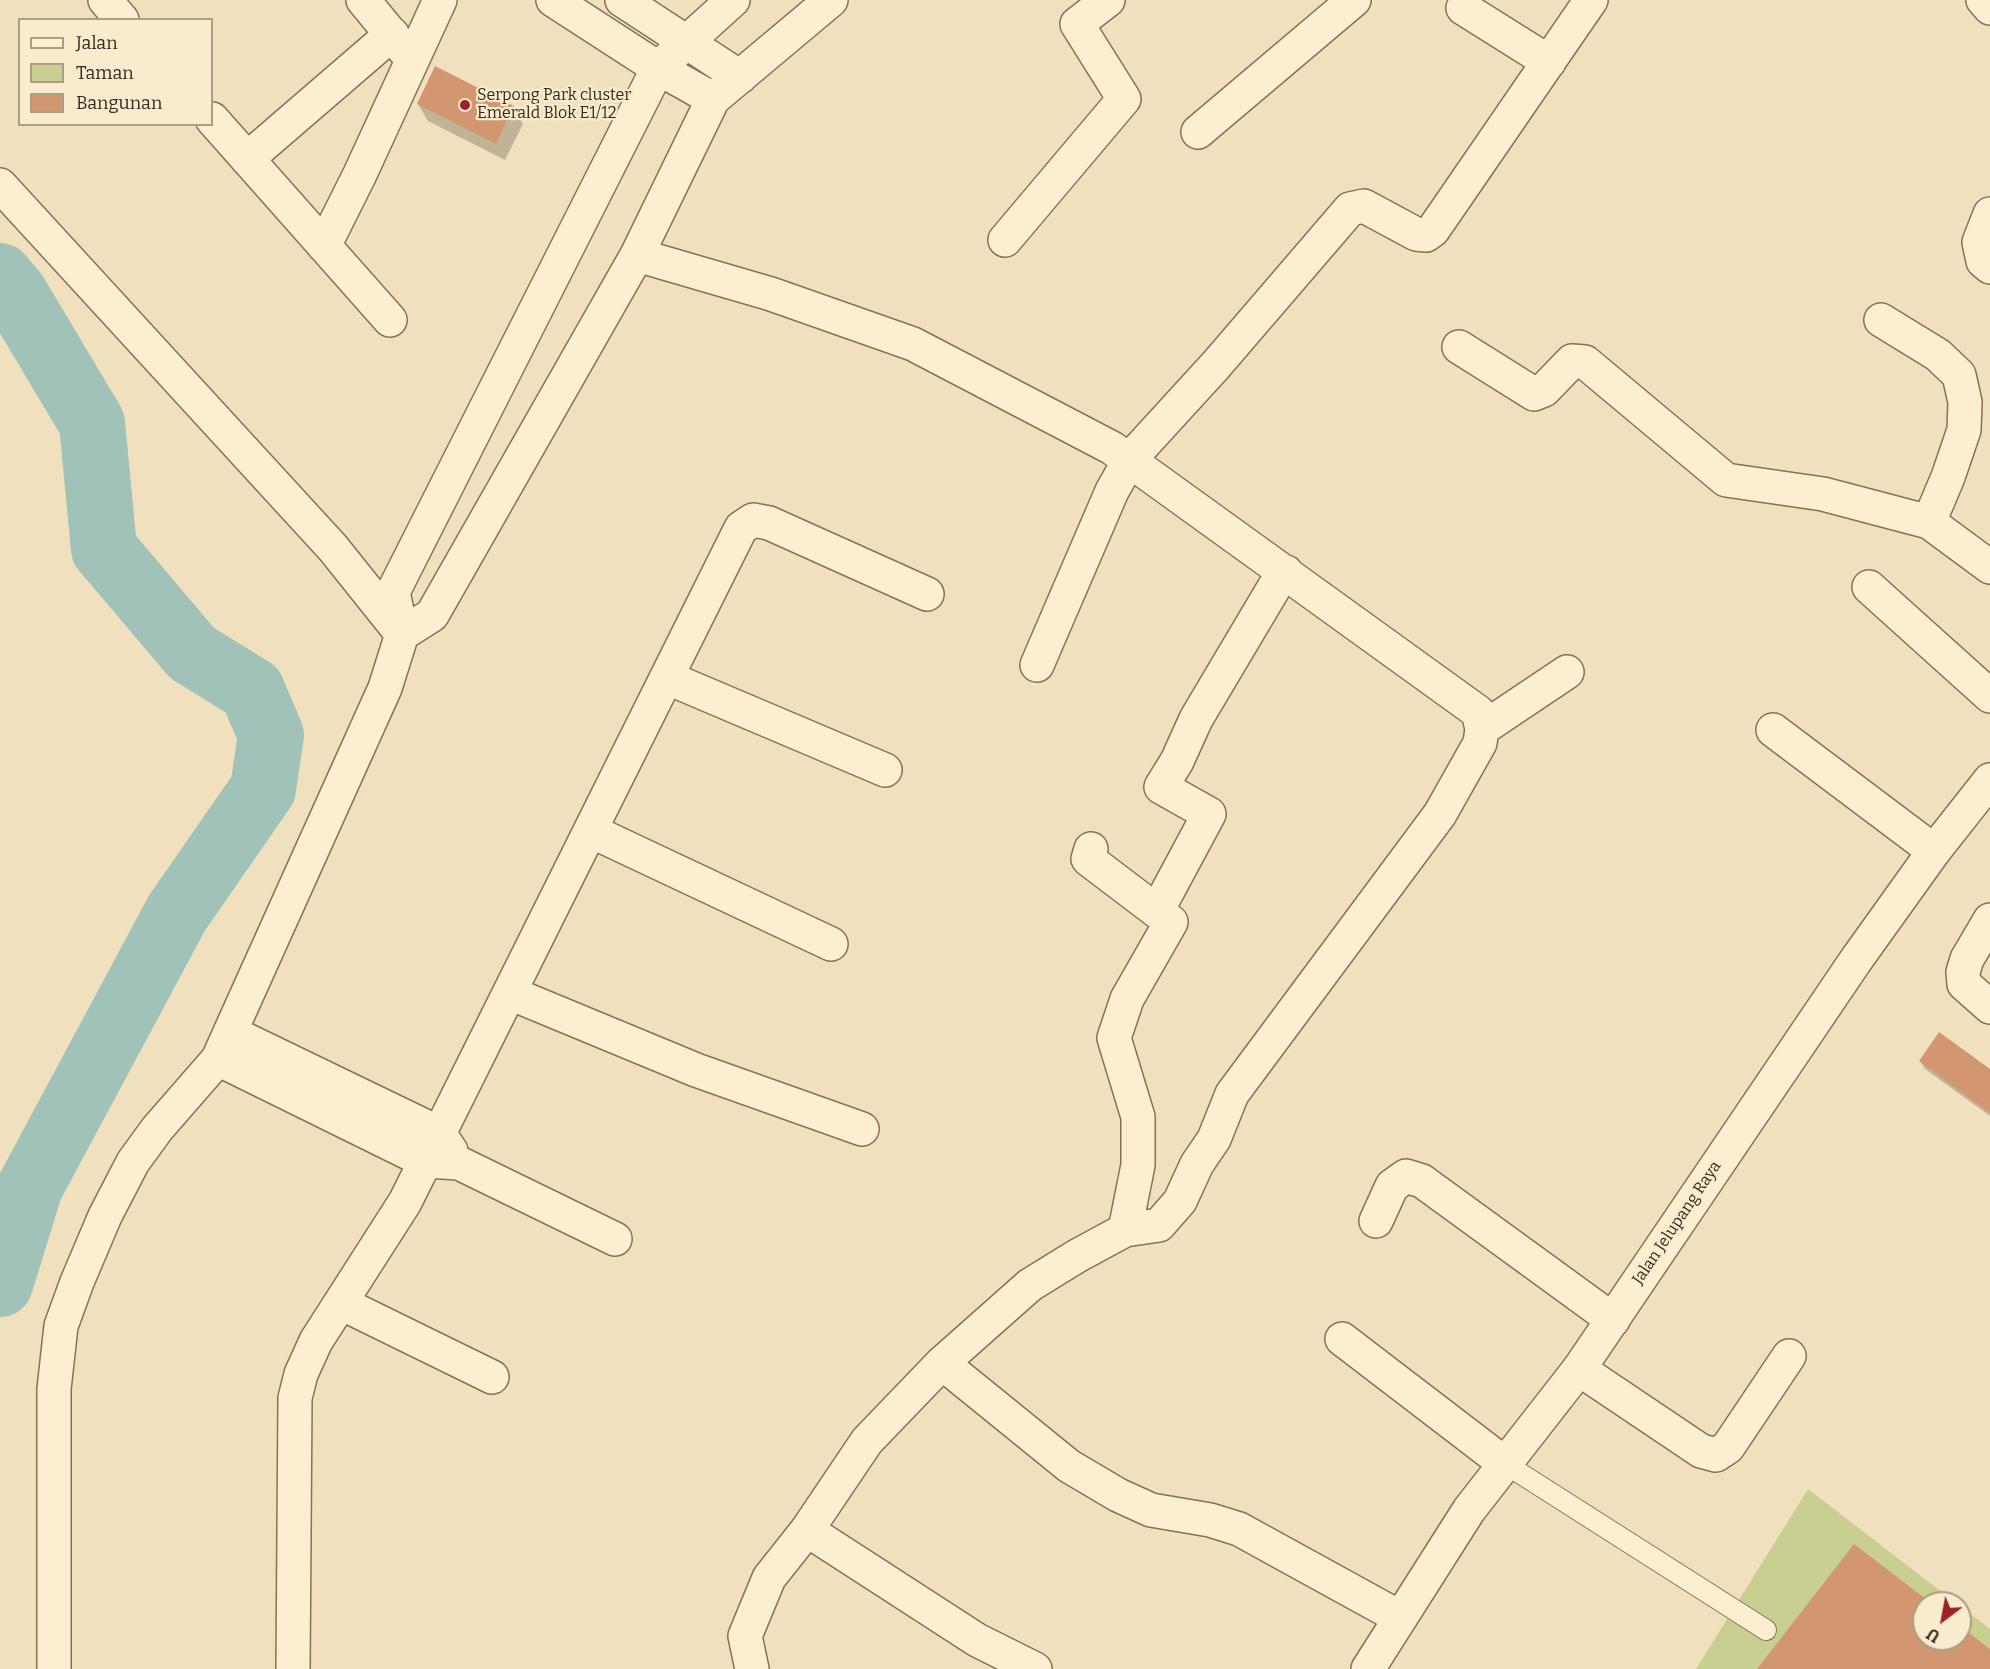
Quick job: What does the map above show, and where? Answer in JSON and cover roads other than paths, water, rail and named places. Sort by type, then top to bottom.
[{"type":"street","points":[[363,0],[412,60]]},
{"type":"street","points":[[324,246],[440,0]]},
{"type":"street","points":[[553,0],[658,68],[713,99]]},
{"type":"street","points":[[622,0],[740,76]]},
{"type":"street","points":[[54,1669],[54,1389],[61,1326],[105,1216],[133,1162],[224,1046],[385,688],[402,634],[393,592],[658,68],[733,0]]},
{"type":"street","points":[[402,634],[432,615],[637,255],[713,99],[831,0]]},
{"type":"street","points":[[1005,240],[1124,99],[1077,24],[1108,0]]},
{"type":"street","points":[[1197,132],[1354,0]]},
{"type":"street","points":[[1037,666],[1104,507],[1130,459],[1216,365],[1350,209],[1364,206],[1416,234],[1426,235],[1433,230],[1592,0]]},
{"type":"street","points":[[1983,0],[1990,8]]},
{"type":"street","points":[[1463,8],[1549,62]]},
{"type":"street","points":[[247,159],[392,34]]},
{"type":"street","points":[[213,120],[390,320]]},
{"type":"street","points":[[0,185],[333,548],[402,634]]},
{"type":"street","points":[[1990,214],[1979,242],[1983,261],[1990,267]]},
{"type":"street","points":[[637,255],[771,294],[913,344],[1130,459],[1478,712],[1482,729],[1480,743],[1440,814],[1232,1094],[1214,1139],[1197,1164],[1180,1201],[1159,1225],[1125,1230],[1030,1285],[942,1363],[867,1441],[807,1530],[769,1578],[745,1636],[752,1669]]},
{"type":"street","points":[[1881,320],[1945,361],[1959,375],[1965,402],[1964,430],[1929,522]]},
{"type":"street","points":[[1459,347],[1534,394],[1544,390],[1572,361],[1585,362],[1726,480],[1823,494],[1929,522],[1990,567]]},
{"type":"street","points":[[293,1669],[295,1398],[301,1374],[316,1341],[405,1202],[741,528],[753,520],[769,523],[927,594]]},
{"type":"street","points":[[1157,912],[1209,814],[1161,786],[1177,761],[1196,719],[1275,586],[1286,572]]},
{"type":"street","points":[[1869,587],[1990,696]]},
{"type":"street","points":[[1482,729],[1567,672]]},
{"type":"street","points":[[668,678],[885,770]]},
{"type":"street","points":[[1773,730],[1934,851]]},
{"type":"street","name":"Jalan Jelupang Raya","points":[[1368,1669],[1469,1510],[1579,1369],[1934,851],[1990,780]]},
{"type":"street","points":[[591,831],[831,944]]},
{"type":"street","points":[[1091,849],[1088,860],[1171,922],[1126,999],[1114,1038],[1138,1117],[1138,1165],[1125,1230]]},
{"type":"street","points":[[1990,920],[1967,959],[1963,972],[1964,984],[1990,1007]]},
{"type":"street","points":[[510,993],[696,1071],[862,1129]]},
{"type":"street","points":[[224,1046],[615,1239]]},
{"type":"street","points":[[1376,1221],[1392,1186],[1406,1176],[1422,1181],[1613,1320]]},
{"type":"street","points":[[341,1303],[492,1377]]},
{"type":"street","points":[[1342,1339],[1504,1463]]},
{"type":"street","points":[[1579,1369],[1701,1451],[1716,1455],[1728,1448],[1789,1356]]},
{"type":"street","points":[[942,1363],[1069,1466],[1118,1495],[1151,1510],[1210,1520],[1239,1529],[1399,1617]]},
{"type":"street","points":[[807,1530],[977,1640],[1035,1669]]},
{"type":"lane","points":[[1504,1463],[1766,1630]]},
{"type":"waterway","points":[[0,276],[15,294],[92,423],[104,549],[192,653],[252,690],[271,735],[263,789],[177,913],[30,1187],[0,1284]]},
{"type":"place","name":"Serpong Park cluster Emerald Blok E1/12","points":[[465,105]]}]
